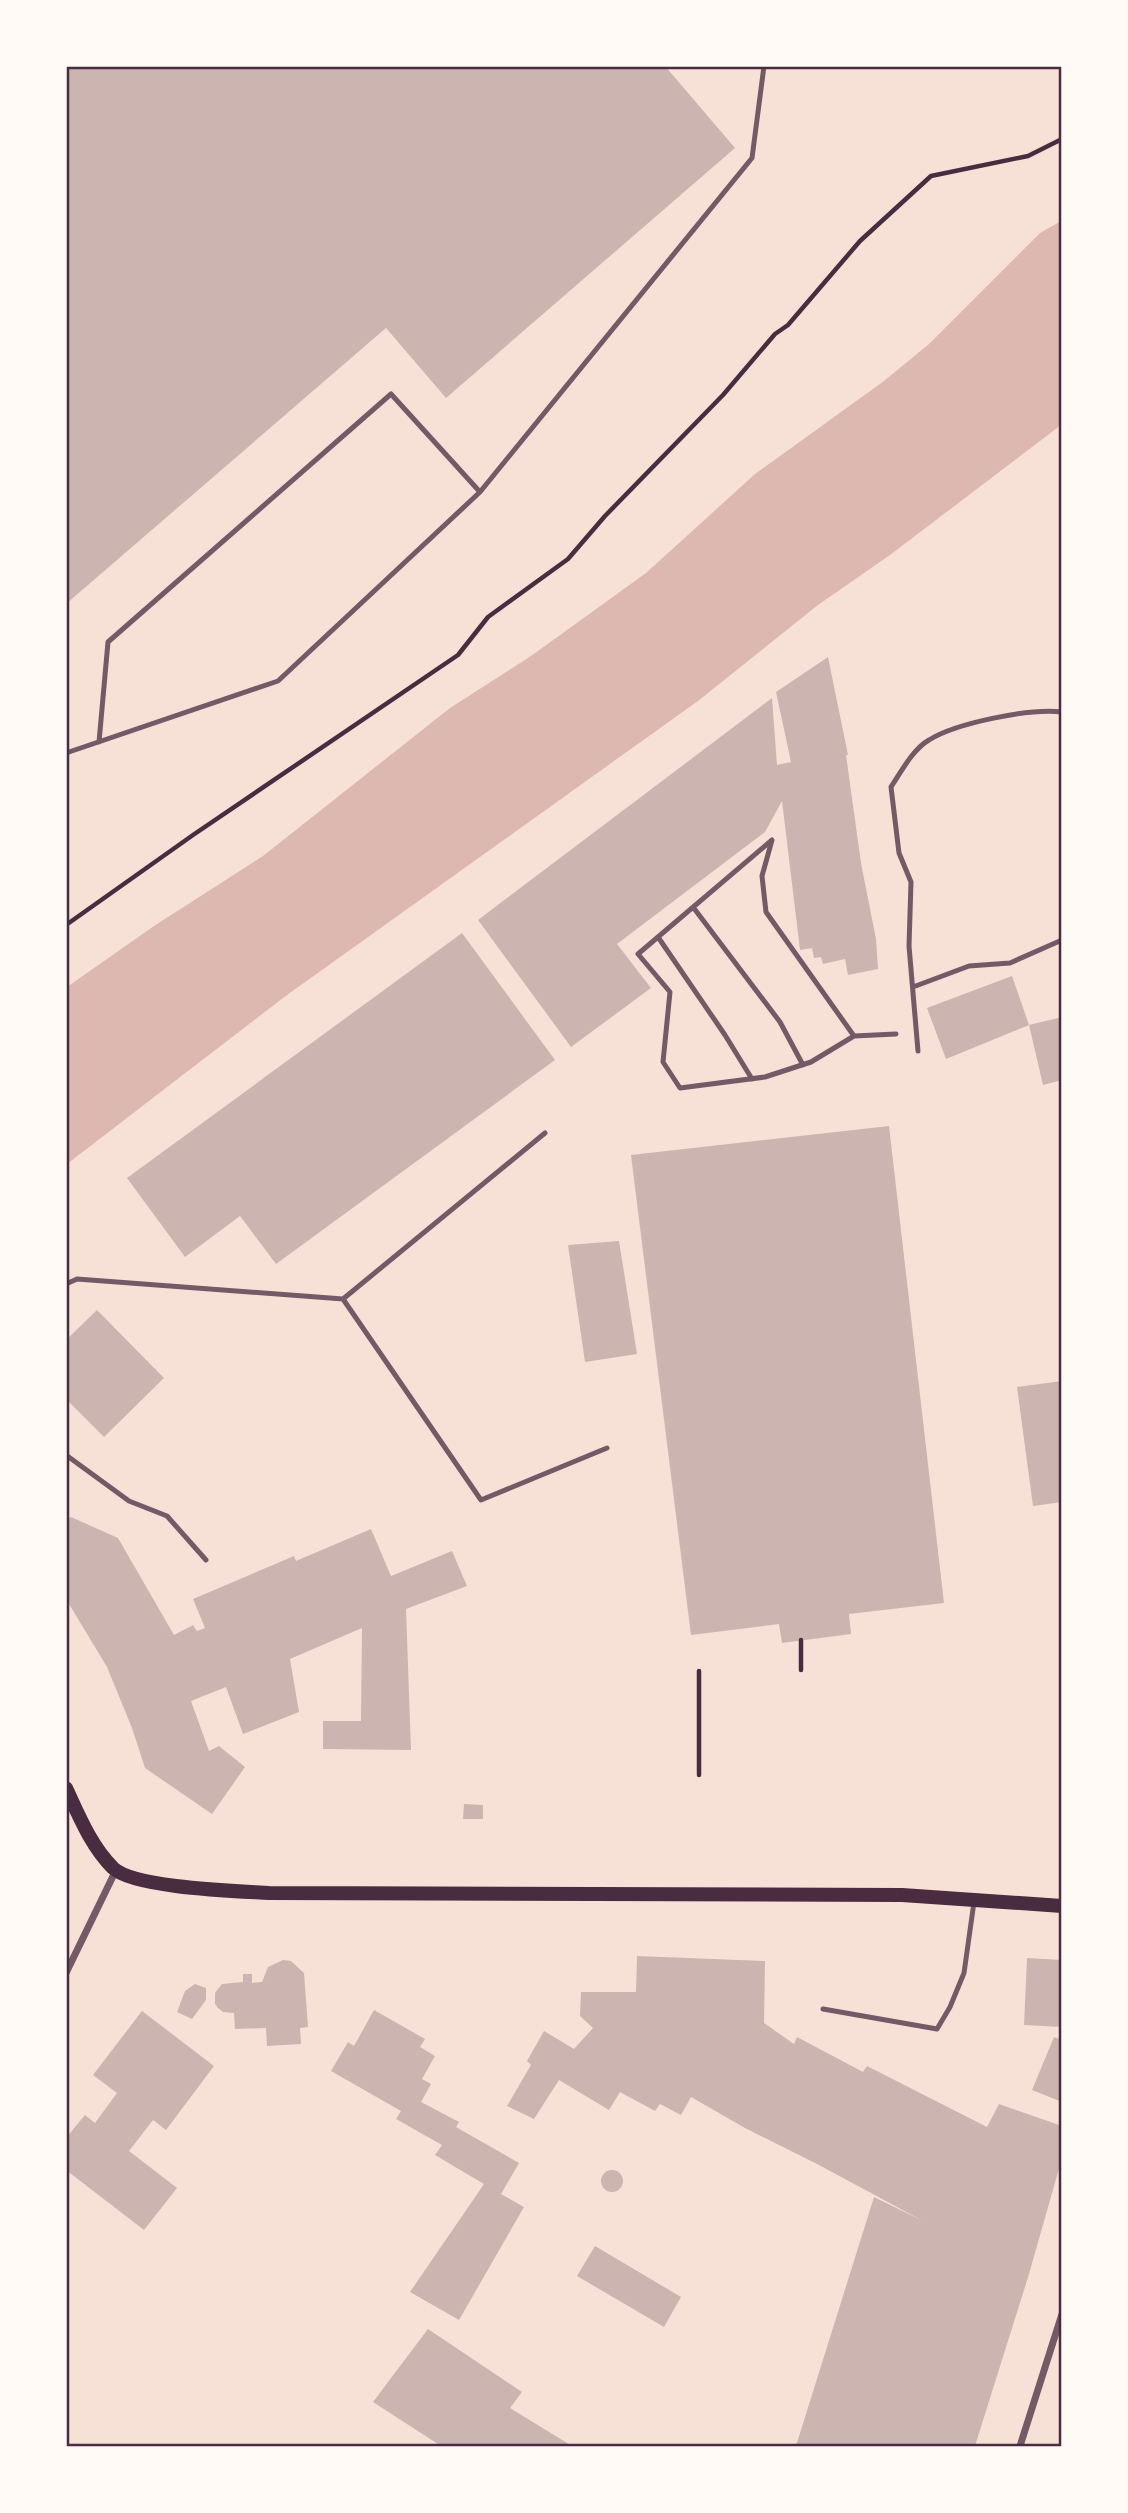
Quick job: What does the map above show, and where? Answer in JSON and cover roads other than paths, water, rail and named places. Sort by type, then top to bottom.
[{"type":"main road","points":[[66,1788],[71,1811],[93,1844],[116,1870],[151,1882],[268,1894],[889,1895],[1062,1906]]},
{"type":"street","points":[[66,1973],[116,1870]]},
{"type":"street","points":[[1020,2446],[1062,2314]]},
{"type":"lane","points":[[66,753],[278,681],[480,492],[752,158],[764,66]]},
{"type":"lane","points":[[99,743],[108,642],[391,394],[480,492]]},
{"type":"lane","points":[[918,1051],[909,946],[911,882],[899,853],[891,787],[927,740],[962,726],[1009,716],[1062,712]]},
{"type":"lane","points":[[853,1036],[766,912],[762,876],[772,840],[638,954],[670,992],[663,1062],[680,1088],[765,1077],[803,1065],[853,1036],[896,1034]]},
{"type":"lane","points":[[693,906],[780,1022],[803,1065]]},
{"type":"lane","points":[[658,937],[752,1079]]},
{"type":"lane","points":[[913,988],[969,966],[1010,963],[1062,940]]},
{"type":"lane","points":[[66,1284],[77,1279],[343,1299],[545,1133]]},
{"type":"lane","points":[[343,1299],[481,1500],[607,1448]]},
{"type":"lane","points":[[66,1455],[129,1501],[167,1516],[206,1560]]},
{"type":"lane","points":[[823,2009],[937,2029],[950,2007],[964,1973],[975,1899]]}]
